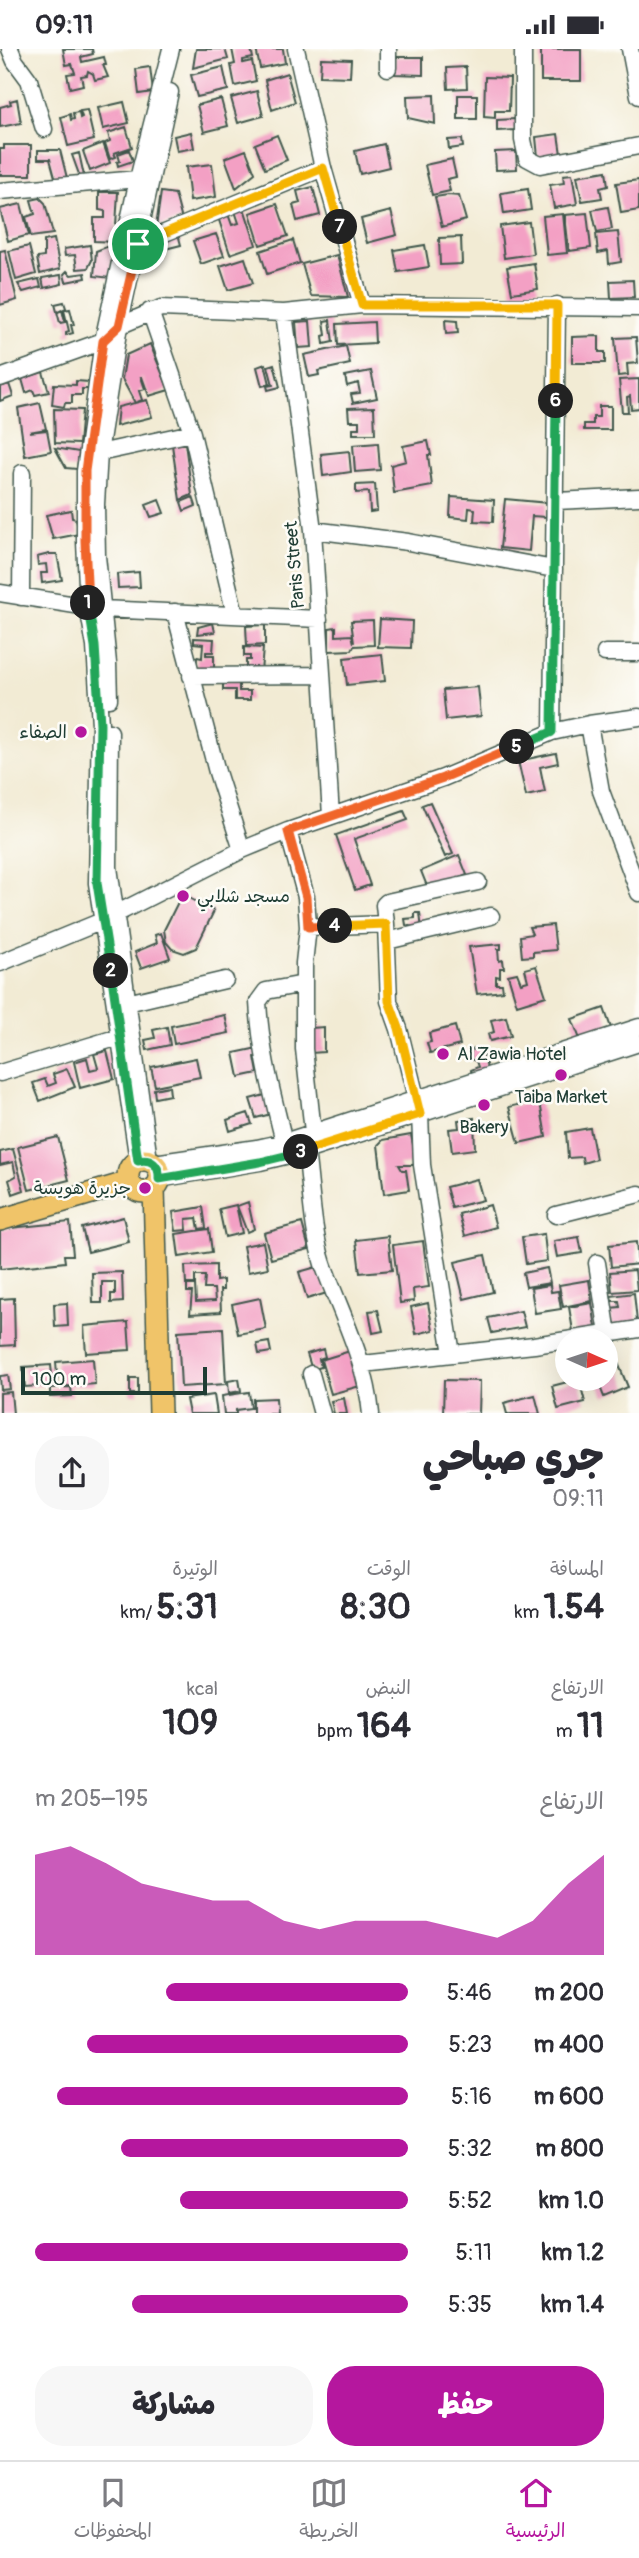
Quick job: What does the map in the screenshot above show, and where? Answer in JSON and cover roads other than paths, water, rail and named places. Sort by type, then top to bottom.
[{"type":"main road","points":[[0,1208],[144,1175]]},
{"type":"main road","points":[[0,1220],[144,1175]]},
{"type":"main road","points":[[144,1175],[149,1413]]},
{"type":"main road","points":[[144,1175],[160,1413]]},
{"type":"street","points":[[10,49],[29,79],[44,129]]},
{"type":"street","points":[[95,608],[85,541],[85,471],[103,341],[138,179],[171,49]]},
{"type":"street","points":[[144,1175],[127,1003],[108,917],[97,883],[100,724],[95,608],[99,453],[119,326],[180,49]]},
{"type":"street","points":[[296,49],[323,168],[362,305]]},
{"type":"street","points":[[388,49],[388,68]]},
{"type":"street","points":[[523,49],[523,140],[527,157],[540,165],[639,146]]},
{"type":"street","points":[[630,49],[639,96]]},
{"type":"street","points":[[138,244],[323,168]]},
{"type":"street","points":[[0,191],[138,179]]},
{"type":"street","points":[[0,378],[103,341],[119,326],[161,308],[284,313],[362,305],[557,305],[639,308]]},
{"type":"street","points":[[552,732],[557,305]]},
{"type":"street","points":[[150,311],[192,433],[235,614]]},
{"type":"street","name":"Paris Street","points":[[284,313],[313,530],[331,816]]},
{"type":"street","points":[[99,453],[192,433]]},
{"type":"street","points":[[21,597],[22,473]]},
{"type":"street","points":[[556,501],[639,497]]},
{"type":"street","points":[[313,530],[408,542],[554,569]]},
{"type":"street","points":[[0,593],[95,608],[319,619]]},
{"type":"street","points":[[175,612],[217,772],[242,850]]},
{"type":"street","points":[[605,653],[639,653]]},
{"type":"street","points":[[191,676],[322,675]]},
{"type":"street","points":[[0,963],[108,917],[242,850],[288,831],[443,778],[552,732],[639,717]]},
{"type":"street","points":[[589,724],[601,791],[639,893]]},
{"type":"street","points":[[288,831],[306,897],[308,927],[304,984],[304,1049],[313,1132]]},
{"type":"street","points":[[452,1354],[422,1165],[419,1106],[399,1028],[389,1001],[384,905],[387,902],[478,882]]},
{"type":"street","points":[[387,941],[491,916]]},
{"type":"street","points":[[108,917],[119,1037],[144,1175]]},
{"type":"street","points":[[308,927],[386,924]]},
{"type":"street","points":[[127,1003],[225,980]]},
{"type":"street","points":[[284,1142],[268,1084],[260,1041],[258,1002],[266,991],[304,984]]},
{"type":"street","points":[[144,1175],[260,1162],[306,1151],[419,1106],[639,1027]]},
{"type":"street","points":[[0,1073],[119,1037]]},
{"type":"street","points":[[144,1175],[284,1142],[639,1043]]},
{"type":"street","points":[[306,1151],[323,1262],[363,1364],[370,1413]]},
{"type":"street","points":[[556,1215],[639,1194]]},
{"type":"street","points":[[597,1263],[607,1328]]},
{"type":"street","points":[[618,1332],[639,1329]]},
{"type":"street","points":[[363,1364],[555,1341]]},
{"type":"street","points":[[311,1374],[322,1413]]},
{"type":"place","name":"الصفاء","points":[[81,732]]},
{"type":"place","name":"مسجد شلابي","points":[[183,896]]},
{"type":"place","name":"Al Zawia Hotel","points":[[443,1054]]},
{"type":"place","name":"Taiba Market","points":[[561,1075]]},
{"type":"place","name":"Bakery","points":[[484,1105]]},
{"type":"place","name":"جزيرة هويسة","points":[[145,1188]]}]
